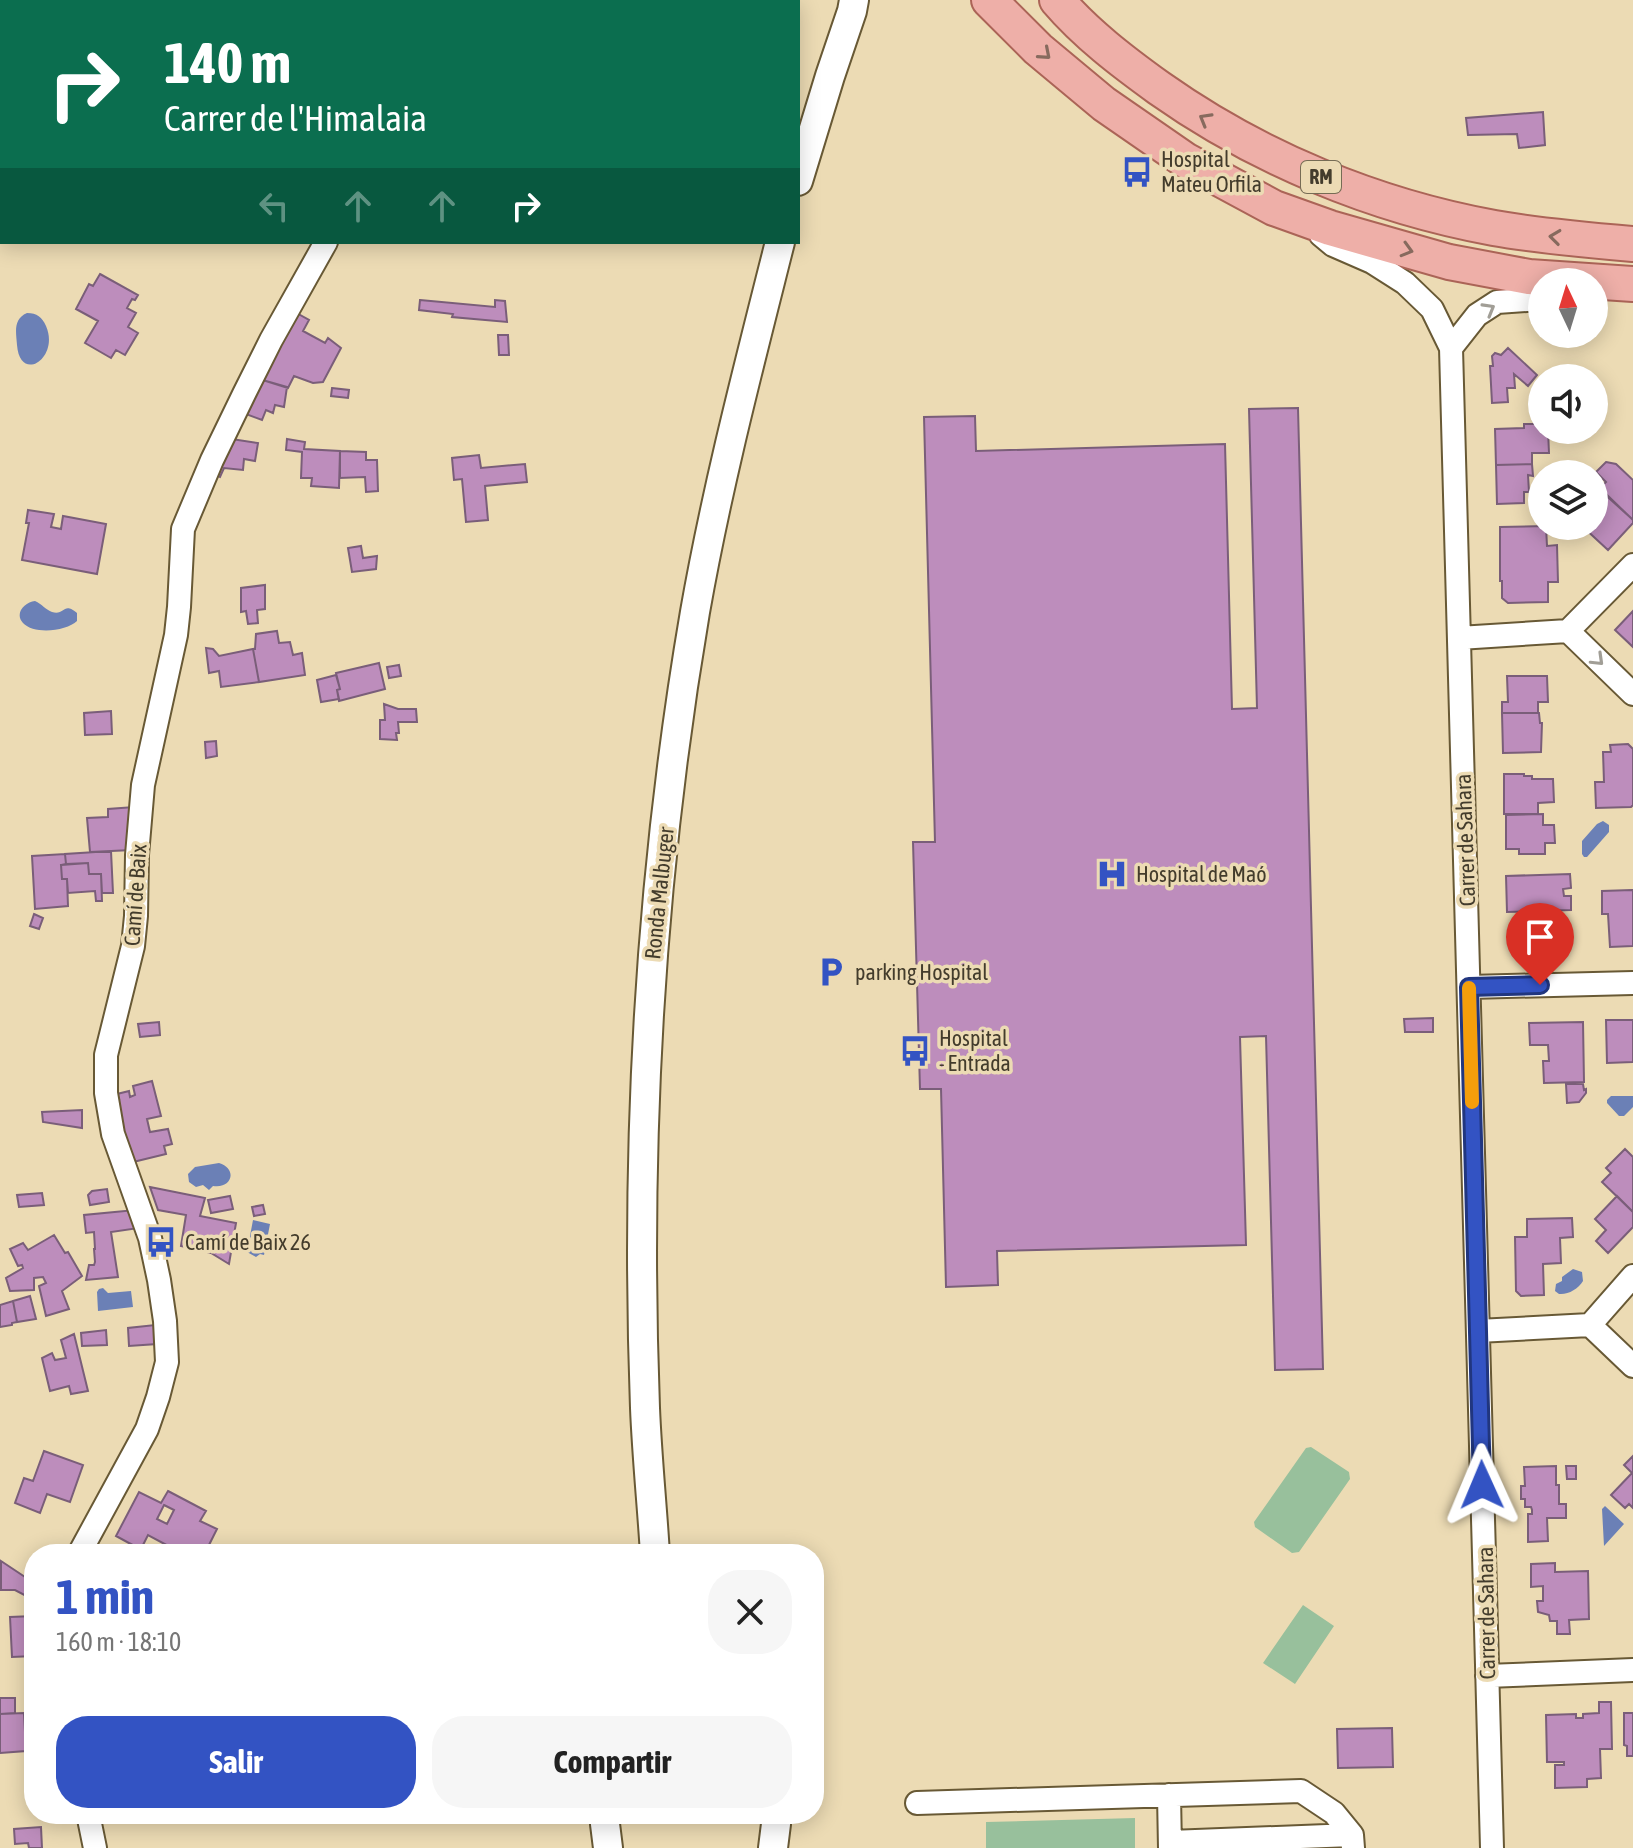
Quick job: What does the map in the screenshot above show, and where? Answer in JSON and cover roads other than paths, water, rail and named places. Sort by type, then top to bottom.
[{"type":"main road","name":"RM","points":[[989,0],[1038,49],[1104,104],[1185,160],[1274,208],[1330,228],[1449,262],[1529,277],[1633,284]]},
{"type":"main road","name":"RM","points":[[1057,0],[1118,57],[1197,115],[1254,147],[1312,173],[1401,205],[1494,228],[1633,244]]},
{"type":"street","points":[[800,174],[856,4]]},
{"type":"street","name":"Carrer de Sahara","points":[[1298,216],[1333,245],[1372,262],[1405,283],[1432,309],[1451,348],[1492,1848]]},
{"type":"street","name":"Camí de Baix","points":[[84,1544],[147,1429],[167,1362],[165,1321],[150,1238],[113,1134],[106,1093],[106,1055],[133,946],[143,785],[176,635],[183,529],[244,394],[325,244]]},
{"type":"street","name":"Ronda Malbuger","points":[[654,1544],[645,1411],[642,1132],[656,912],[695,613],[733,429],[779,244]]},
{"type":"street","points":[[1608,296],[1633,292]]},
{"type":"street","points":[[1451,348],[1477,315],[1497,302],[1528,300]]},
{"type":"street","points":[[1459,638],[1568,631],[1633,565]]},
{"type":"street","points":[[1568,631],[1633,694]]},
{"type":"street","points":[[1469,987],[1633,983]]},
{"type":"street","points":[[1478,1331],[1590,1325],[1633,1276]]},
{"type":"street","points":[[1590,1325],[1633,1366]]},
{"type":"street","points":[[1487,1676],[1633,1670]]},
{"type":"street","points":[[917,1803],[1301,1791],[1334,1813],[1353,1842]]},
{"type":"street","points":[[1169,1795],[1170,1845],[1353,1842]]},
{"type":"street","points":[[90,1824],[95,1848]]},
{"type":"street","points":[[605,1824],[608,1848]]},
{"type":"street","points":[[773,1848],[775,1824]]},
{"type":"water","points":[[27,313],[41,318],[49,338],[44,356],[31,365],[20,357],[16,335],[17,322]]},
{"type":"water","points":[[35,601],[56,613],[69,608],[77,613],[77,621],[50,630],[28,627],[23,623],[20,612],[24,606]]},
{"type":"water","points":[[1603,821],[1609,825],[1609,832],[1584,857],[1582,841]]},
{"type":"water","points":[[1516,920],[1541,920],[1542,948],[1528,949],[1527,931],[1517,927]]},
{"type":"water","points":[[1611,1096],[1633,1096],[1633,1107],[1624,1116],[1619,1116],[1607,1103]]},
{"type":"water","points":[[219,1163],[229,1170],[230,1178],[225,1185],[213,1186],[209,1190],[203,1185],[196,1187],[189,1182],[188,1174],[195,1167]]},
{"type":"water","points":[[253,1220],[270,1224],[264,1255],[256,1257],[247,1252]]},
{"type":"water","points":[[1573,1269],[1582,1272],[1583,1281],[1572,1291],[1559,1294],[1555,1291],[1556,1284]]},
{"type":"water","points":[[103,1288],[108,1293],[131,1291],[133,1307],[98,1311],[97,1292]]},
{"type":"water","points":[[1605,1506],[1624,1524],[1604,1546],[1602,1509]]},
{"type":"place","name":"Hospital Mateu Orfila","points":[[1137,172]]},
{"type":"place","name":"Hospital de Maó","points":[[1112,874]]},
{"type":"place","name":"parking Hospital","points":[[831,972]]},
{"type":"place","name":"Hospital - Entrada","points":[[915,1051]]},
{"type":"place","name":"Camí de Baix 26","points":[[161,1242]]}]
